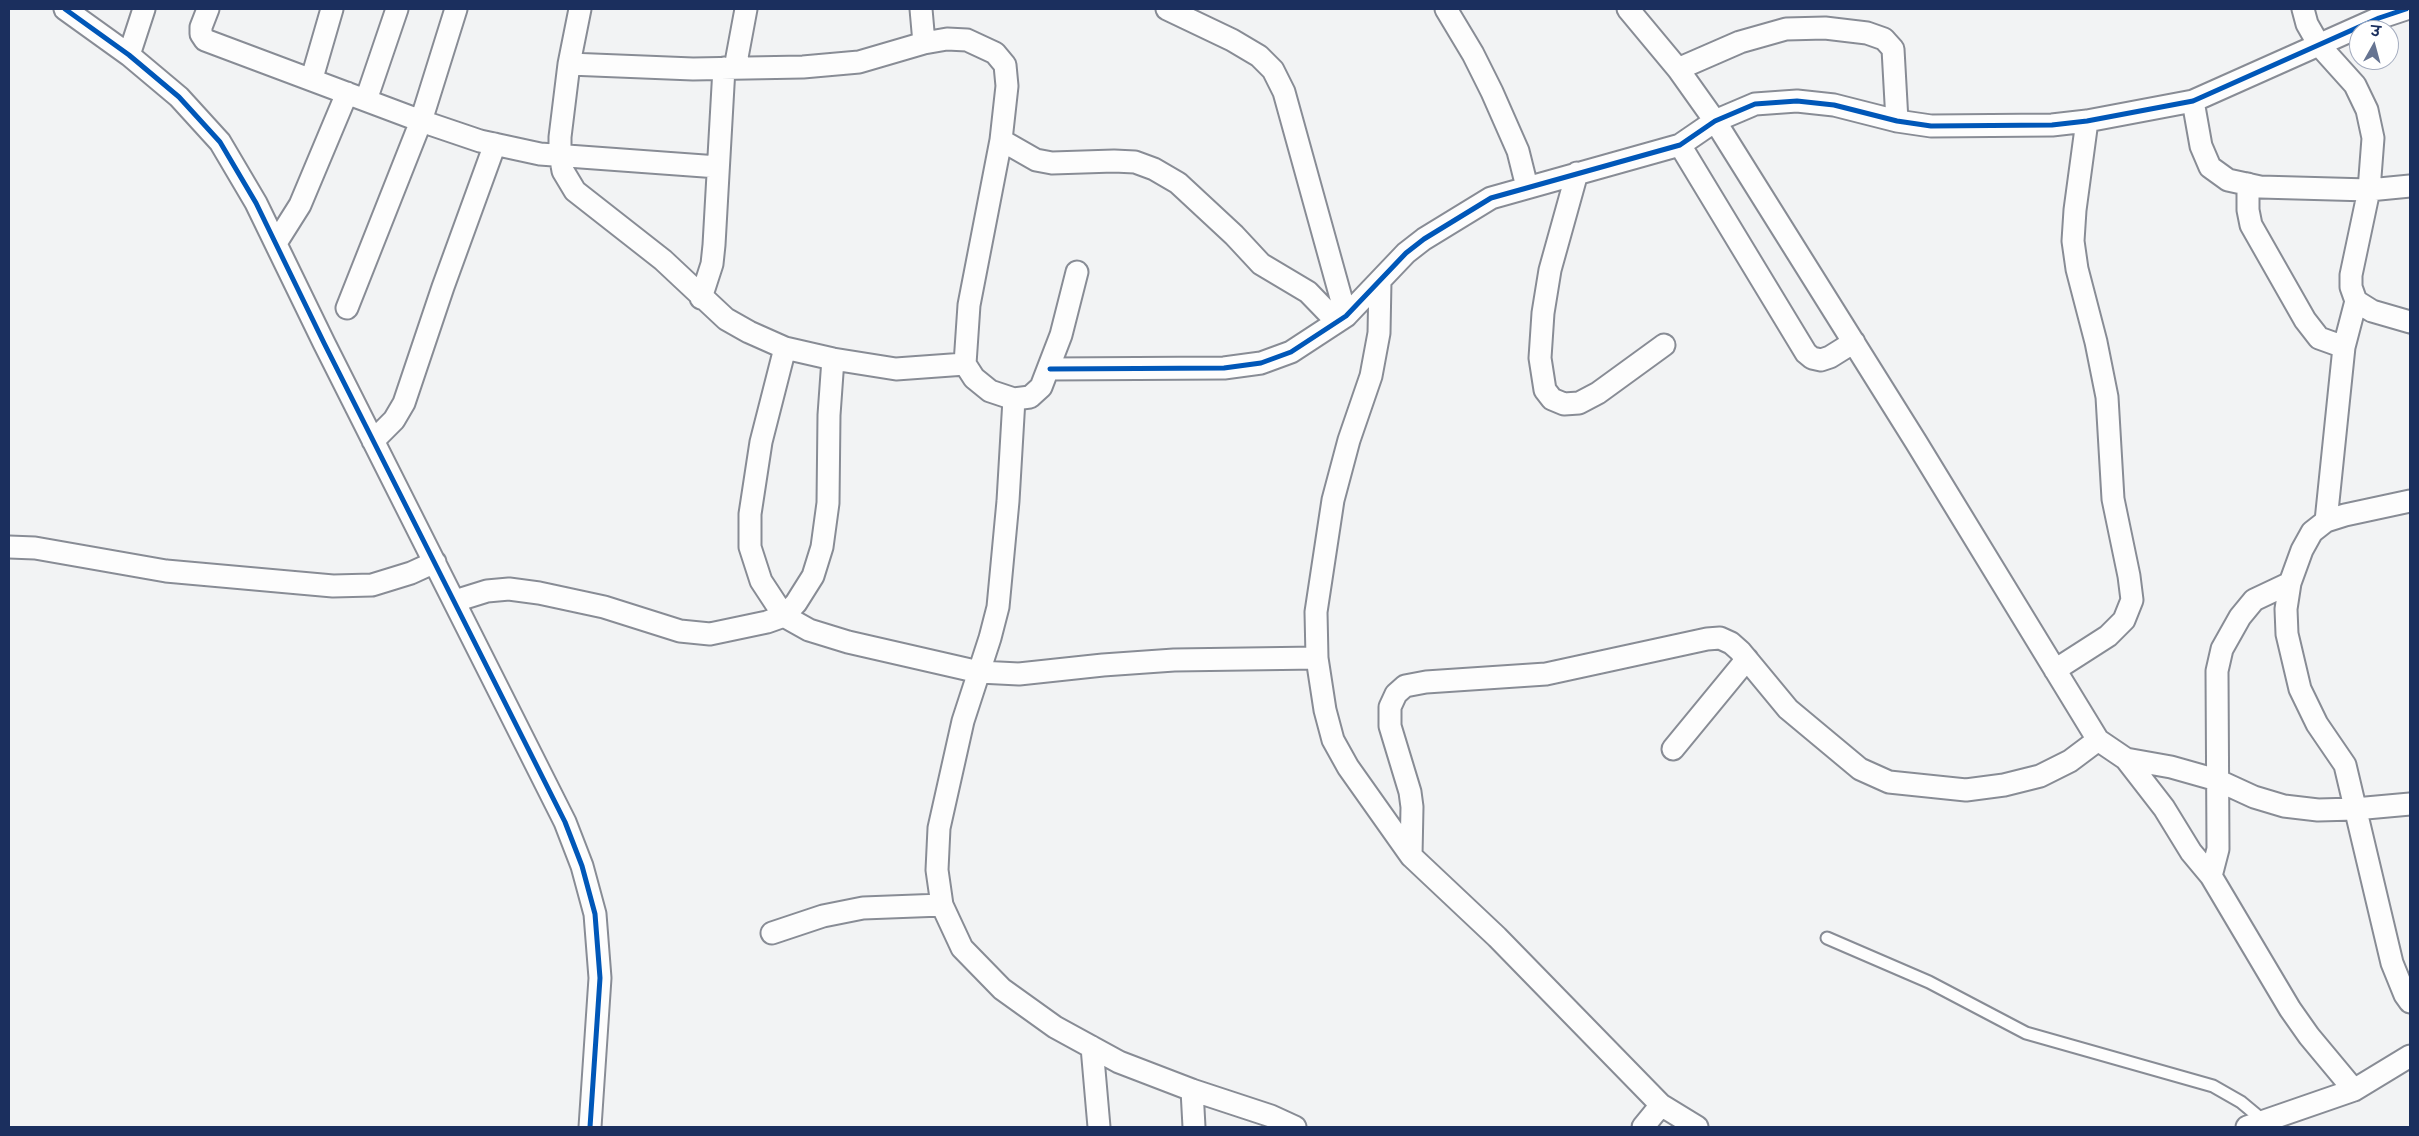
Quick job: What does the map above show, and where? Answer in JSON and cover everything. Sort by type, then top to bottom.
[{"type":"street","points":[[129,55],[144,9]]},
{"type":"street","points":[[208,9],[201,27],[201,34],[206,40],[312,78],[421,121],[495,144],[540,154],[718,167]]},
{"type":"street","points":[[312,78],[332,9]]},
{"type":"street","points":[[276,244],[300,205],[356,96],[397,9]]},
{"type":"street","points":[[347,308],[421,121],[456,9]]},
{"type":"street","points":[[580,9],[569,64],[560,154],[564,171],[576,191],[662,260],[701,298],[726,319],[749,332],[786,348],[833,360],[896,369],[965,364]]},
{"type":"street","points":[[701,298],[712,264],[718,167],[730,68],[746,9]]},
{"type":"street","points":[[921,9],[924,43]]},
{"type":"street","points":[[1167,9],[1239,44],[1259,56],[1273,70],[1287,101],[1341,319]]},
{"type":"street","points":[[1446,9],[1473,54],[1492,92],[1518,150],[1528,187]]},
{"type":"street","points":[[1628,9],[1678,69],[1715,121],[1854,342],[2055,670],[2086,725],[2098,740],[2126,759],[2164,808],[2191,852],[2211,876],[2290,1009],[2309,1036],[2354,1090]]},
{"type":"street","points":[[2302,9],[2307,24],[2319,44],[2354,85],[2368,110],[2372,138],[2369,190],[2351,275],[2351,287],[2356,301],[2344,347],[2326,521]]},
{"type":"street","points":[[1050,369],[1224,368],[1261,363],[1291,352],[1341,319],[1406,254],[1450,222],[1491,198],[1680,145],[1715,121],[1755,104],[1797,101],[1834,105],[1897,121],[1931,126],[2052,125],[2087,120],[2193,101],[2319,44],[2406,9]]},
{"type":"street","points":[[74,11],[179,97],[220,142],[256,203],[565,822],[582,866],[596,914],[600,978],[590,1127]]},
{"type":"street","points":[[1678,69],[1740,42],[1786,29],[1825,28],[1867,33],[1884,39],[1894,48],[1897,121]]},
{"type":"street","points":[[569,64],[730,68],[803,67],[859,62],[924,43],[947,39],[966,40],[995,53],[1004,65],[1007,86],[1001,140],[969,305],[965,364],[974,378],[990,391],[1014,399],[1030,397],[1040,387],[1050,369],[1061,335],[1076,272]]},
{"type":"street","points":[[2193,101],[2201,146],[2210,167],[2228,180],[2260,187],[2369,190],[2410,186]]},
{"type":"street","points":[[2055,670],[2108,636],[2124,620],[2132,600],[2113,499],[2107,397],[2096,342],[2077,269],[2074,241],[2075,210],[2087,120]]},
{"type":"street","points":[[1001,140],[1028,156],[1052,163],[1135,162],[1154,169],[1178,183],[1234,235],[1261,264],[1308,292],[1341,319]]},
{"type":"street","points":[[373,440],[394,420],[404,403],[443,286],[495,144]]},
{"type":"street","points":[[1680,145],[1806,353],[1812,358],[1821,360],[1854,342]]},
{"type":"street","points":[[1577,173],[1550,270],[1543,313],[1540,358],[1545,390],[1552,399],[1564,404],[1579,403],[1598,393],[1664,345]]},
{"type":"street","points":[[2248,184],[2248,210],[2251,225],[2305,320],[2319,338],[2331,344],[2344,347]]},
{"type":"street","points":[[1380,281],[1378,333],[1370,376],[1348,440],[1331,509],[1316,612],[1317,658],[1325,710],[1333,740],[1348,767],[1411,856],[1497,936],[1661,1105],[1697,1127]]},
{"type":"street","points":[[2356,301],[2372,311],[2410,322]]},
{"type":"street","points":[[786,348],[761,442],[750,514],[750,547],[761,581],[784,616],[809,630],[848,642],[979,672],[1019,674],[1174,660],[1317,658]]},
{"type":"street","points":[[455,601],[486,591],[509,589],[539,593],[604,607],[680,632],[710,634],[767,622],[784,616],[796,603],[813,576],[822,547],[828,503],[829,415],[833,360]]},
{"type":"street","points":[[1014,399],[1008,501],[998,607],[963,721],[939,828],[937,870],[942,905],[962,948],[1002,989],[1055,1027],[1118,1062],[1192,1090],[1271,1116],[1294,1127]]},
{"type":"street","points":[[2410,501],[2326,521],[2312,532],[2302,550],[2290,583],[2286,608],[2287,634],[2300,689],[2317,724],[2344,765],[2392,963],[2405,995],[2410,1002]]},
{"type":"street","points":[[9,548],[35,548],[166,571],[333,586],[372,585],[411,573],[435,562]]},
{"type":"street","points":[[2211,876],[2218,849],[2217,671],[2222,649],[2240,617],[2254,600],[2290,583]]},
{"type":"street","points":[[1411,856],[1412,807],[1410,792],[1390,726],[1390,707],[1396,694],[1405,686],[1426,682],[1546,674],[1706,639],[1720,638],[1731,643],[1747,659],[1788,709],[1860,769],[1889,782],[1966,790],[2004,785],[2040,776],[2070,761],[2098,740]]},
{"type":"street","points":[[1673,749],[1747,659]]},
{"type":"street","points":[[2126,759],[2171,767],[2217,780],[2254,797],[2284,806],[2318,810],[2410,804]]},
{"type":"street","points":[[772,933],[823,916],[863,908],[942,905]]},
{"type":"street","points":[[1092,1047],[1099,1127]]},
{"type":"street","points":[[2256,1124],[2354,1090],[2410,1056]]},
{"type":"street","points":[[1192,1090],[1194,1127]]},
{"type":"street","points":[[1643,1127],[1661,1105]]},
{"type":"lane","points":[[1827,938],[1929,982],[2026,1033],[2213,1086],[2241,1102],[2256,1124]]},
{"type":"cycle path","points":[[65,9],[129,55],[179,97],[220,142],[256,203],[324,343],[565,822],[582,866],[595,914],[600,978],[590,1127]]},
{"type":"cycle path","points":[[1050,369],[1224,368],[1261,363],[1291,352],[1346,316],[1406,253],[1424,239],[1491,198],[1680,145],[1715,121],[1755,104],[1797,101],[1834,105],[1897,121],[1931,126],[2052,125],[2087,121],[2193,101],[2379,18],[2406,9]]}]
